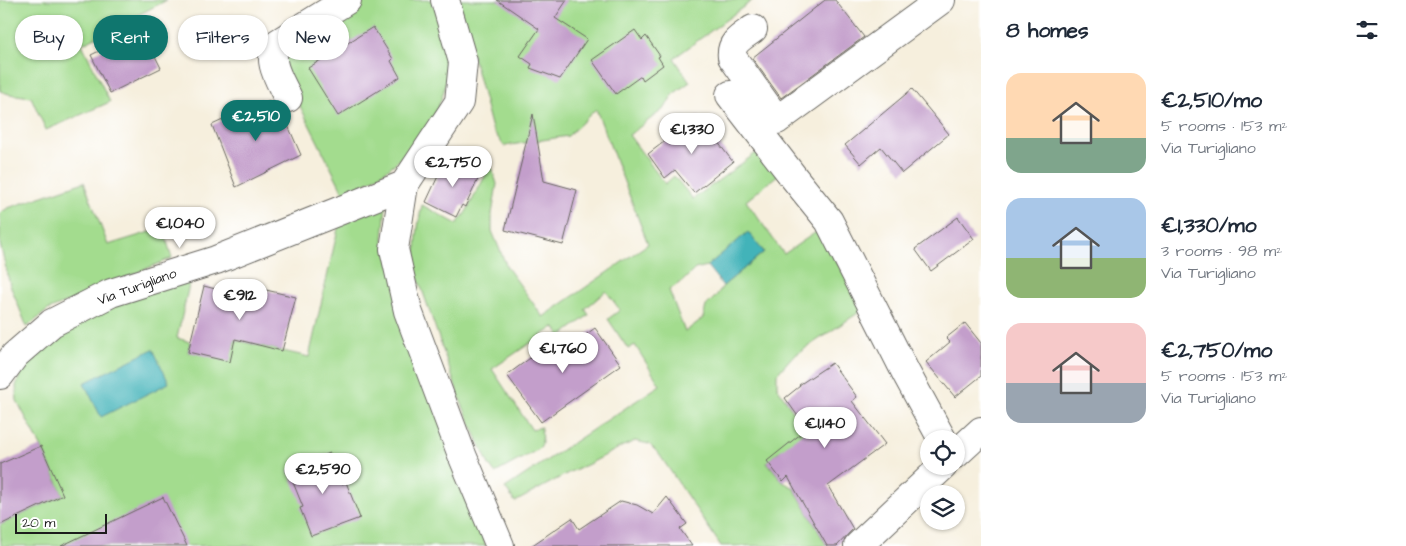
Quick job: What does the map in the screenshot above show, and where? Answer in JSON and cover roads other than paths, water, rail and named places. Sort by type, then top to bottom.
[{"type":"street","points":[[288,98],[274,68],[273,49],[278,42],[347,0]]},
{"type":"street","points":[[445,0],[462,62],[459,102],[404,185],[394,248],[408,311],[462,455],[500,546]]},
{"type":"street","points":[[753,29],[736,41],[731,50],[732,57],[777,120],[941,0]]},
{"type":"street","points":[[730,95],[829,221],[937,430]]},
{"type":"street","name":"Via Turigliano","points":[[0,375],[15,355],[52,324],[110,293],[216,260],[404,185]]},
{"type":"street","points":[[965,446],[981,431]]},
{"type":"street","points":[[858,546],[933,475]]},
{"type":"water","points":[[748,232],[764,252],[723,286],[707,266]]},
{"type":"water","points":[[153,349],[169,383],[101,417],[84,383]]}]
